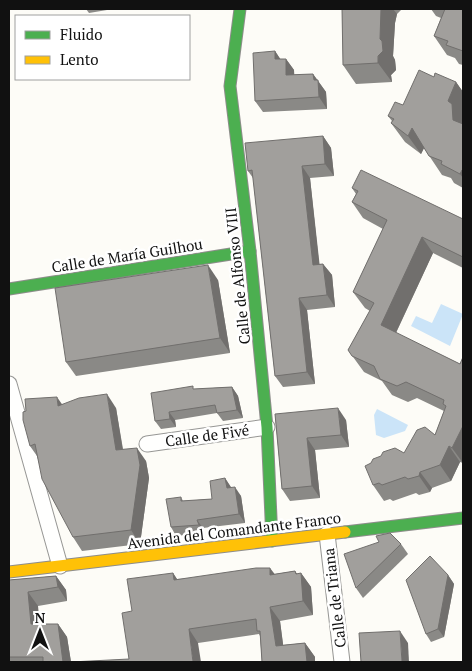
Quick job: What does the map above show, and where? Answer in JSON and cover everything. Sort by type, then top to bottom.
[{"type":"street","name":"Calle de Alfonso VIII","points":[[240,9],[230,86],[250,251],[267,427],[272,541]]},
{"type":"street","name":"Calle de María Guilhou","points":[[9,289],[250,251]]},
{"type":"street","points":[[9,384],[60,566]]},
{"type":"street","name":"Calle de Fivé","points":[[147,444],[267,427]]},
{"type":"street","name":"Avenida del Comandante Franco","points":[[9,572],[463,518]]},
{"type":"street","name":"Calle de Triana","points":[[327,534],[342,662]]},
{"type":"water","points":[[441,304],[463,314],[450,346],[411,326],[416,316],[432,323]]},
{"type":"water","points":[[377,409],[408,425],[405,431],[384,438],[376,435],[374,415]]},
{"type":"building","points":[[342,9],[381,9],[380,39],[383,51],[378,56],[378,63],[343,65]]},
{"type":"building","points":[[445,9],[463,9],[463,51],[446,45],[448,41],[434,36]]},
{"type":"building","points":[[275,51],[275,59],[286,59],[286,75],[313,74],[314,80],[318,80],[319,97],[255,101],[253,53]]},
{"type":"building","points":[[419,70],[434,77],[435,73],[456,82],[448,101],[452,104],[453,120],[463,124],[463,171],[460,174],[441,164],[442,161],[429,156],[412,128],[408,136],[391,123],[394,119],[388,116],[395,102],[403,105]]},
{"type":"building","points":[[323,136],[325,164],[302,166],[313,265],[323,264],[327,295],[299,298],[307,372],[275,376],[252,170],[248,171],[245,143]]},
{"type":"building","points":[[361,170],[463,219],[463,257],[422,237],[381,325],[460,364],[463,357],[463,426],[452,448],[449,446],[440,465],[420,472],[419,476],[408,479],[405,477],[382,485],[379,483],[373,485],[365,466],[371,463],[373,459],[381,456],[383,452],[395,448],[404,453],[417,430],[425,427],[435,435],[446,406],[443,404],[444,400],[406,382],[397,386],[380,379],[374,366],[352,356],[348,350],[374,303],[353,292],[387,220],[352,202],[358,191],[352,188]]},
{"type":"building","points":[[208,265],[220,338],[66,362],[55,288]]},
{"type":"building","points":[[193,386],[193,389],[232,387],[237,410],[217,413],[215,405],[169,412],[170,419],[155,421],[151,393]]},
{"type":"building","points":[[107,394],[116,450],[137,448],[140,465],[131,530],[73,537],[42,479],[35,444],[30,446],[23,420],[23,412],[26,411],[25,399],[57,397],[58,406],[79,398]]},
{"type":"building","points":[[338,408],[341,435],[307,438],[312,486],[282,489],[275,414]]},
{"type":"building","points":[[225,478],[227,488],[235,487],[239,514],[197,520],[199,525],[171,527],[166,499],[181,497],[181,501],[212,499],[210,481]]},
{"type":"building","points":[[390,533],[401,544],[356,588],[344,554],[379,542],[376,536]]},
{"type":"building","points":[[430,556],[448,575],[438,629],[426,634],[406,580]]},
{"type":"building","points":[[256,568],[270,568],[270,575],[295,571],[296,574],[301,573],[303,601],[270,607],[276,646],[305,643],[307,662],[262,662],[260,631],[257,631],[256,619],[189,629],[193,662],[71,662],[129,659],[122,613],[132,611],[127,579],[173,573],[174,580]]},
{"type":"building","points":[[56,576],[58,587],[28,592],[31,624],[58,624],[63,662],[43,662],[43,657],[9,657],[9,580]]},
{"type":"building","points":[[400,631],[402,662],[361,662],[359,633]]},
{"type":"traffic: fast","points":[[240,9],[230,86],[250,251],[267,427],[272,541]]},
{"type":"traffic: fast","points":[[9,289],[250,251]]},
{"type":"traffic: fast","points":[[345,532],[463,518]]},
{"type":"traffic: slow","points":[[9,572],[345,532]]}]
